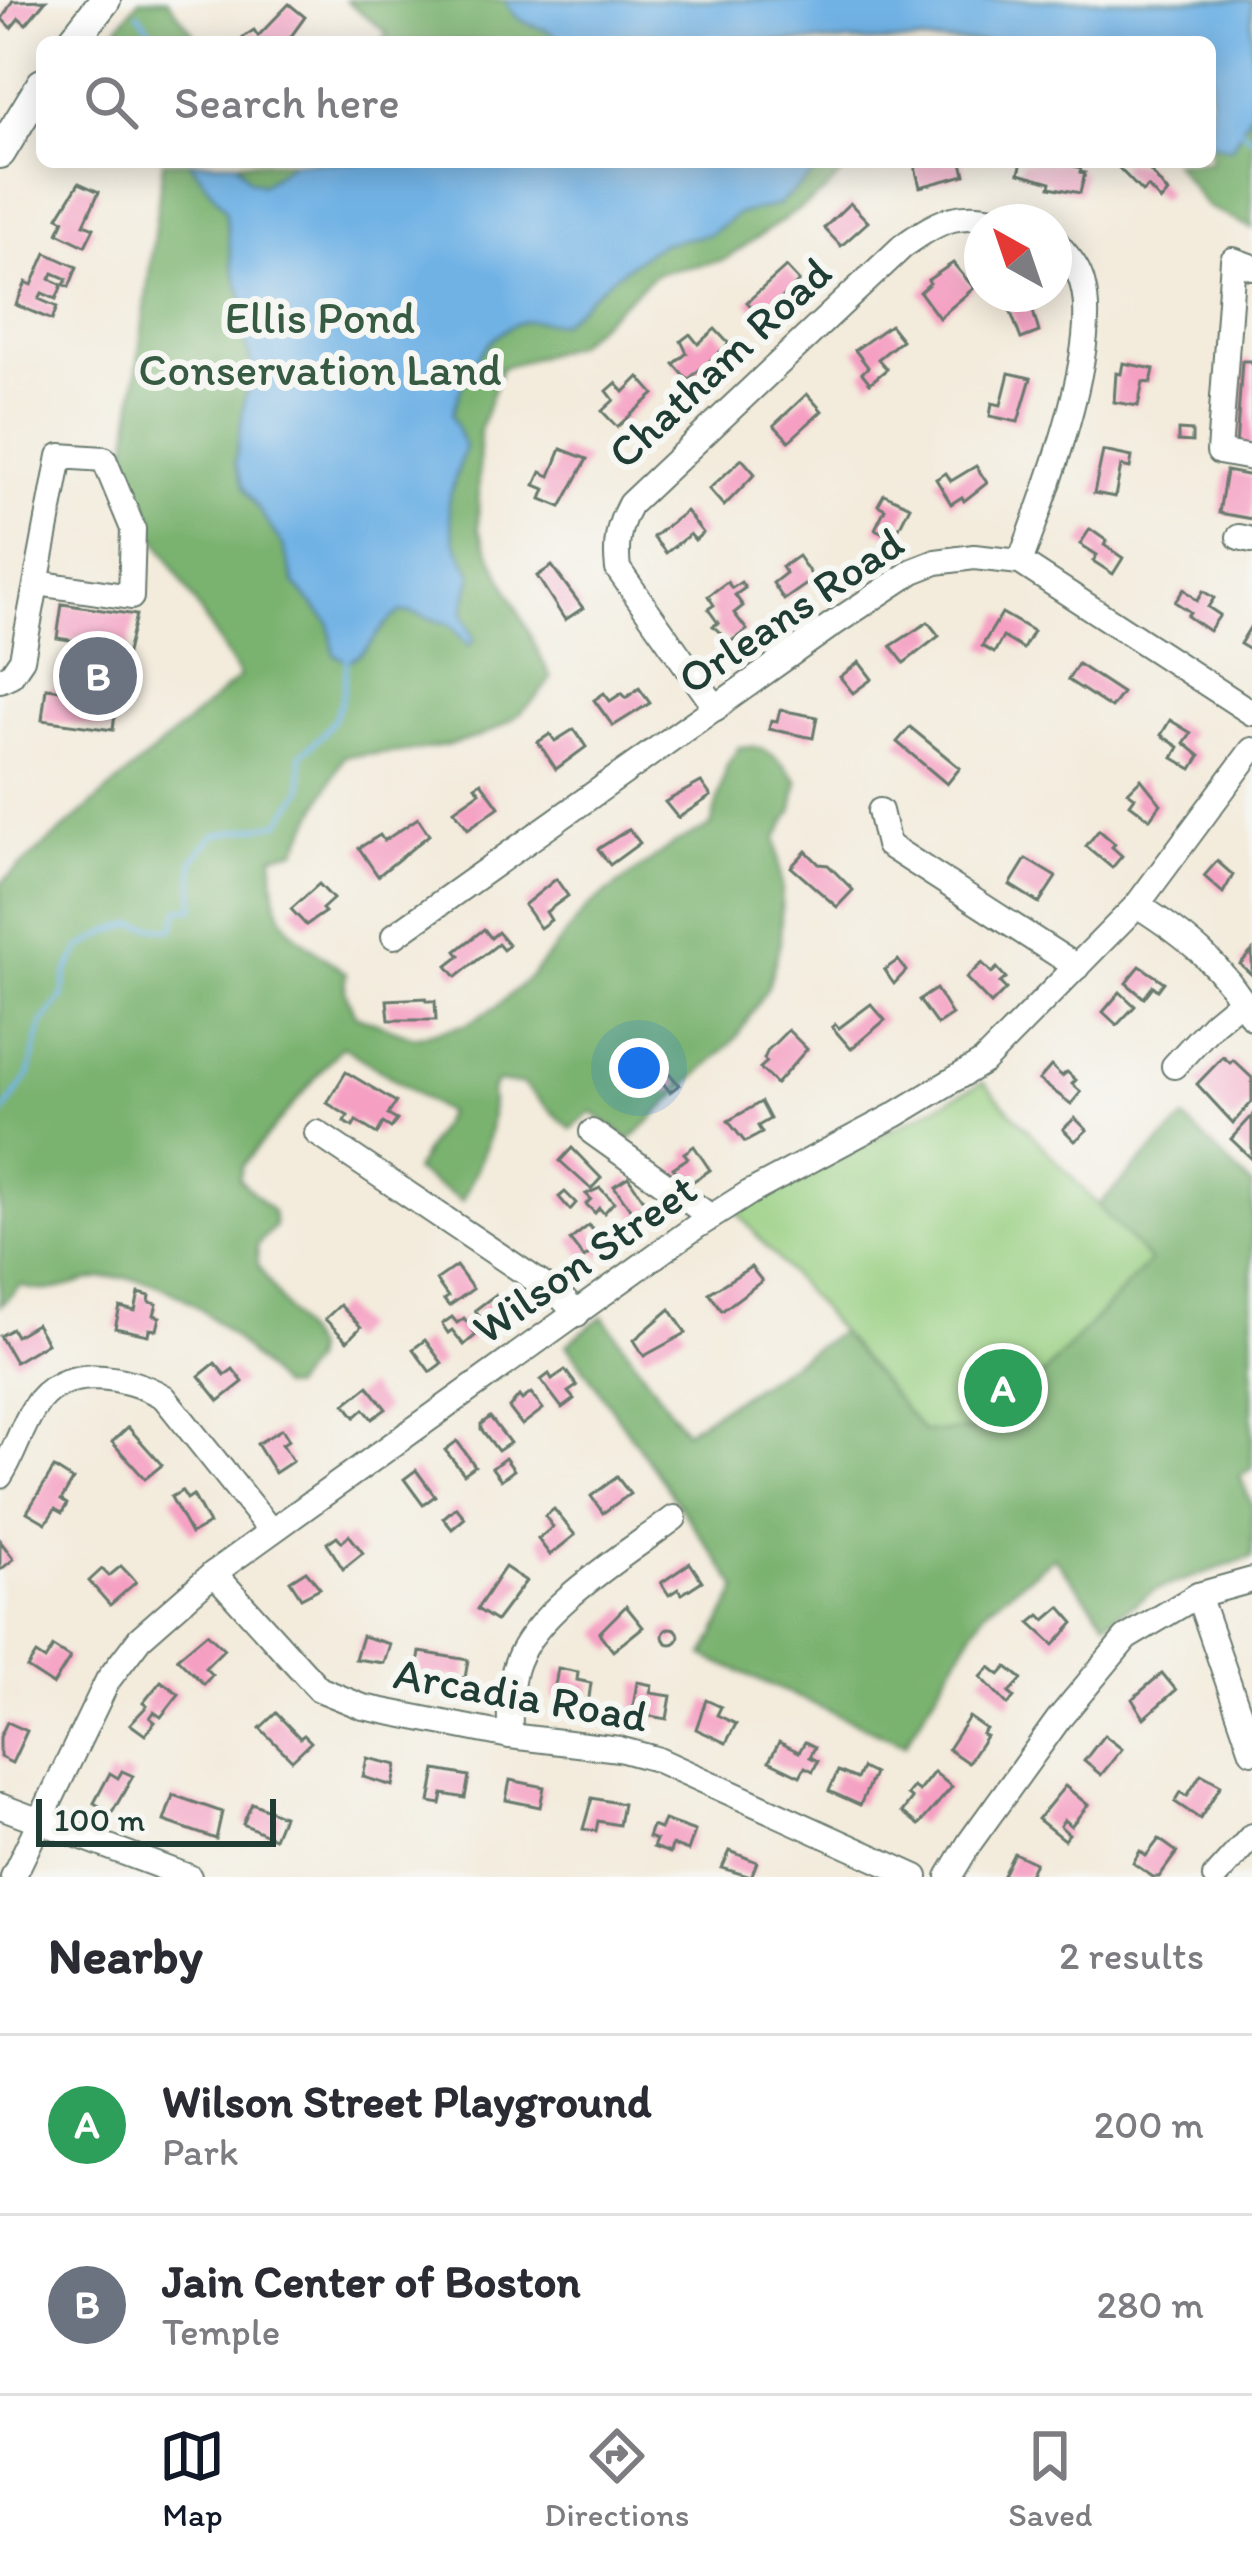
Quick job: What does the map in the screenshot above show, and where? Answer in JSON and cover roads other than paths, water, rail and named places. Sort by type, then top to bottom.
[{"type":"main road","points":[[77,36],[105,0]]},
{"type":"main road","points":[[0,153],[36,94]]},
{"type":"street","name":"Chatham Road","points":[[716,708],[618,569],[615,545],[620,522],[630,504],[903,247],[950,217],[964,216]]},
{"type":"street","points":[[1020,562],[1050,481],[1084,351],[1088,310],[1072,260]]},
{"type":"street","points":[[1252,266],[1233,260],[1219,452],[1252,458]]},
{"type":"street","points":[[0,680],[11,675],[22,658],[61,456],[104,459],[134,529],[131,597],[37,583]]},
{"type":"street","name":"Orleans Road","points":[[394,936],[913,571],[936,562],[974,557],[1020,562],[1252,713]]},
{"type":"street","name":"Wilson Street","points":[[13,1877],[108,1680],[140,1638],[214,1573],[711,1217],[983,1063],[1137,905],[1252,750]]},
{"type":"street","points":[[880,812],[888,845],[1077,967]]},
{"type":"street","points":[[1137,905],[1191,940],[1221,970],[1247,1008],[1214,1023],[1174,1066]]},
{"type":"street","points":[[592,1132],[711,1217]]},
{"type":"street","points":[[317,1133],[561,1298],[577,1314]]},
{"type":"street","points":[[0,1476],[36,1404],[57,1386],[109,1377],[144,1385],[164,1397],[272,1531]]},
{"type":"street","points":[[510,1736],[514,1666],[525,1644],[566,1602],[674,1518]]},
{"type":"street","name":"Arcadia Road","points":[[214,1573],[319,1689],[363,1708],[656,1759],[916,1877]]},
{"type":"street","points":[[950,1877],[1058,1720],[1126,1638],[1198,1595],[1252,1580]]},
{"type":"street","points":[[1198,1595],[1252,1751]]},
{"type":"street","points":[[0,1806],[189,1877]]},
{"type":"street","points":[[1215,1877],[1252,1836]]},
{"type":"water","points":[[505,0],[1252,0],[1252,110],[1231,149],[1216,145],[1216,36],[556,36],[511,10]]},
{"type":"water","points":[[194,168],[241,168],[249,180],[262,185],[285,168],[820,168],[778,205],[738,214],[710,234],[663,243],[649,251],[561,323],[522,322],[486,347],[468,373],[452,415],[465,447],[448,502],[454,540],[472,574],[463,612],[474,640],[468,646],[451,625],[401,612],[363,652],[347,661],[334,654],[329,623],[295,584],[283,546],[244,488],[235,463],[246,391],[254,375],[241,324],[244,303],[232,265],[225,209]]},
{"type":"waterway","points":[[138,13],[154,36]]},
{"type":"waterway","points":[[1238,127],[1252,138]]},
{"type":"waterway","points":[[0,1118],[29,1075],[42,1023],[63,997],[66,974],[80,949],[110,931],[134,924],[173,930],[179,909],[194,908],[193,860],[214,835],[280,823],[302,790],[301,754],[337,711],[347,656]]},
{"type":"place","name":"Jain Center of Boston","points":[[98,676]]},
{"type":"place","name":"Wilson Street Playground","points":[[1003,1388]]},
{"type":"park label","name":"Ellis Pond Conservation Land","points":[[320,343]]}]
